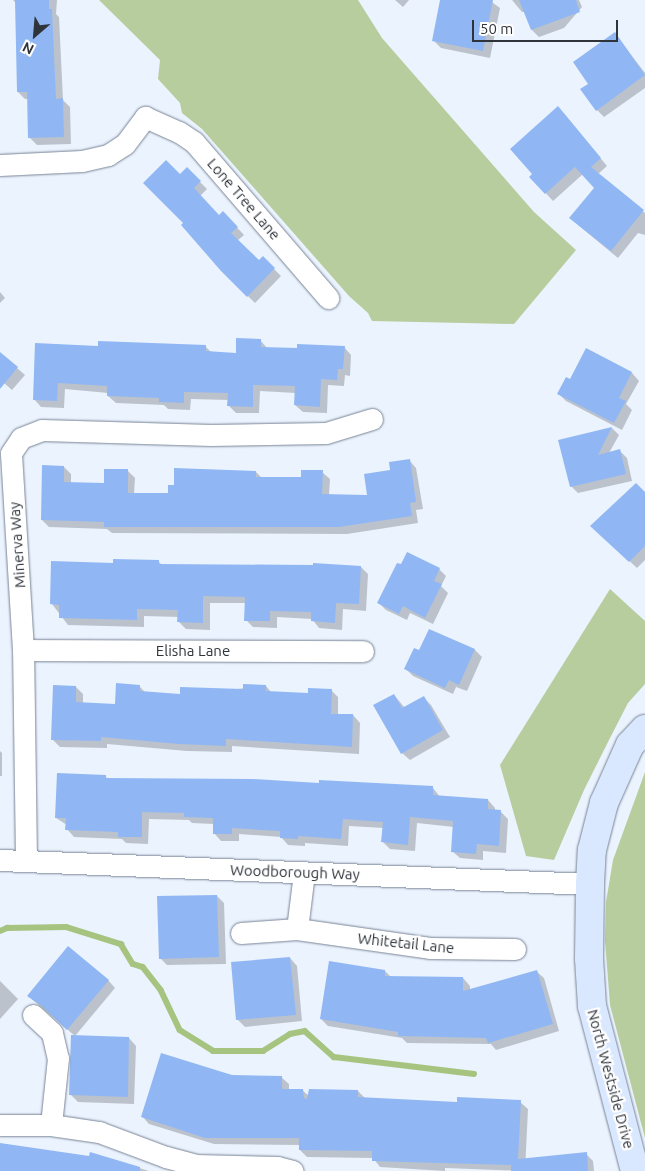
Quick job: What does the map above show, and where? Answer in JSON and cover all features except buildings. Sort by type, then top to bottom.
[{"type":"street","name":"Lone Tree Lane","points":[[0,165],[82,161],[108,155],[125,144],[145,117],[179,132],[194,142],[328,298]]},
{"type":"street","name":"Minerva Way","points":[[26,860],[23,650],[11,453],[21,438],[42,430],[211,435],[326,433],[372,419]]},
{"type":"street","name":"Elisha Lane","points":[[23,650],[363,651]]},
{"type":"street","name":"North Westside Drive","points":[[635,1171],[592,1006],[589,958],[590,884],[592,850],[604,803],[630,745],[645,729]]},
{"type":"street","name":"Woodborough Way","points":[[0,860],[590,884]]},
{"type":"street","points":[[297,929],[304,872]]},
{"type":"street","name":"Whitetail Lane","points":[[241,933],[297,929],[430,948],[515,949]]},
{"type":"street","points":[[33,1016],[52,1033],[58,1058],[51,1125]]},
{"type":"street","points":[[0,1125],[51,1125],[100,1132],[195,1168],[277,1167],[292,1171]]},
{"type":"green space","points":[[99,0],[358,0],[382,38],[534,212],[576,250],[514,324],[372,321],[368,313],[349,296],[202,129],[182,113],[180,103],[158,79],[160,60]]},
{"type":"green space","points":[[610,589],[645,621],[645,684],[628,703],[584,790],[554,860],[526,856],[500,765]]},
{"type":"green space","points":[[645,772],[645,1138],[610,1005],[605,941],[606,902],[613,860]]},
{"type":"waterway","points":[[0,931],[7,928],[66,927],[121,944],[133,964],[143,967],[161,990],[180,1030],[213,1051],[263,1051],[290,1034],[305,1031],[334,1057],[474,1074]]}]
